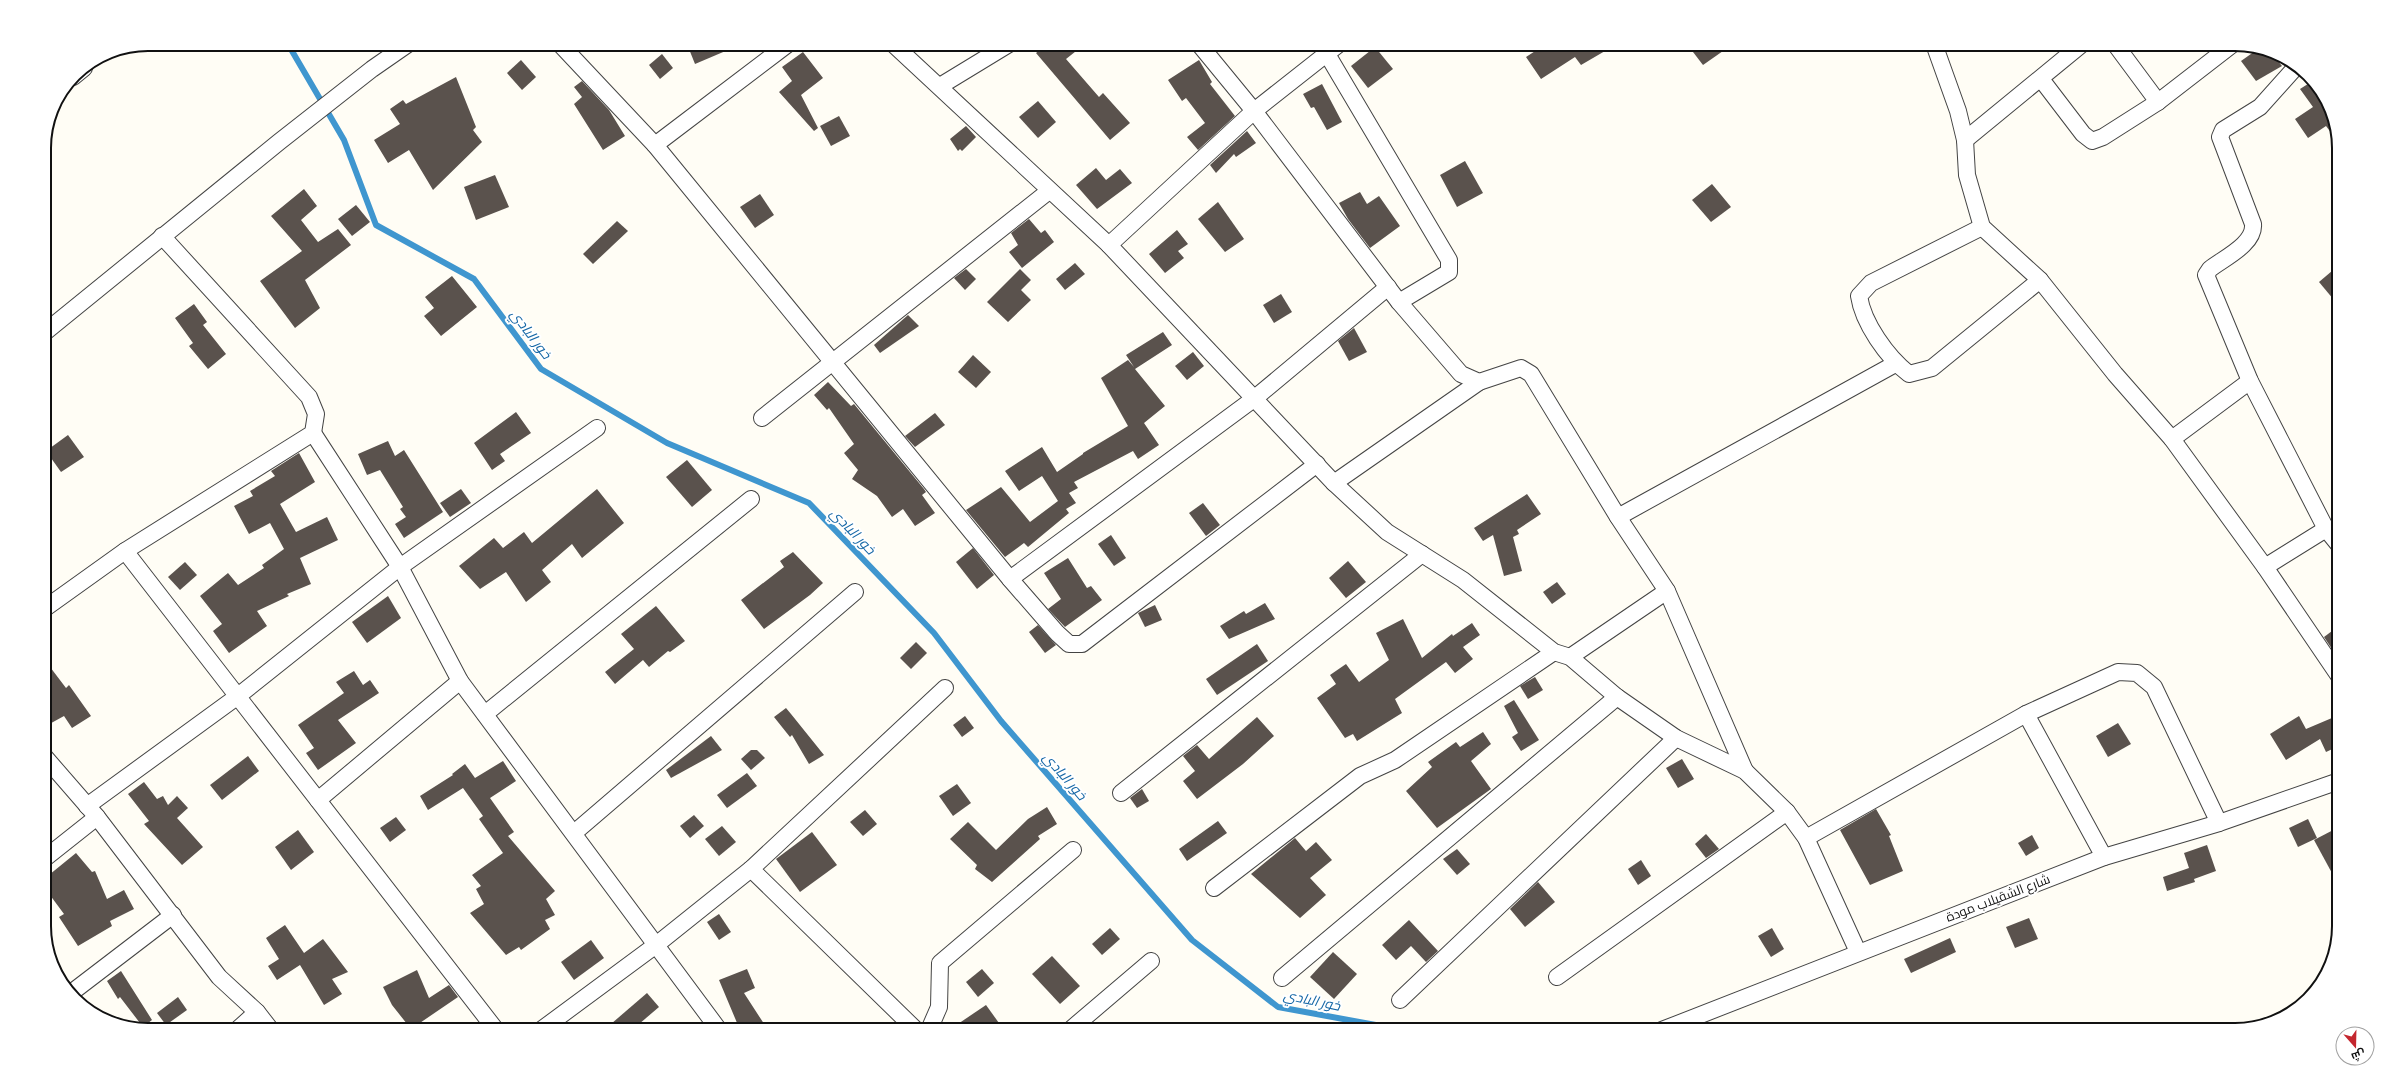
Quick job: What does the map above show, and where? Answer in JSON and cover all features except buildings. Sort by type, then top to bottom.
[{"type":"street","points":[[51,327],[162,236],[372,69],[398,51]]},
{"type":"street","points":[[567,51],[655,144],[1010,579],[1057,633],[1069,644],[1082,644],[1317,464]]},
{"type":"street","points":[[655,144],[779,51]]},
{"type":"street","points":[[901,51],[940,86],[1049,191],[1109,245],[1334,483],[1387,532],[1463,580],[1554,652],[1570,657],[1617,696],[1676,738],[1745,771],[1787,812],[1806,838],[1858,952]]},
{"type":"street","points":[[940,86],[998,51]]},
{"type":"street","points":[[1205,51],[1254,111],[1399,302],[1460,374],[1480,382]]},
{"type":"street","points":[[1109,245],[1254,111],[1330,51]]},
{"type":"street","points":[[1334,51],[1449,260],[1449,272],[1399,302]]},
{"type":"street","points":[[1937,51],[1958,111],[1965,140],[1967,175],[1982,227],[2040,280],[2115,374],[2172,439],[2265,567],[2332,666]]},
{"type":"street","points":[[1965,140],[2074,51]]},
{"type":"street","points":[[2120,51],[2158,102]]},
{"type":"street","points":[[2041,79],[2083,134],[2092,141],[2103,137],[2158,102],[2224,51]]},
{"type":"street","points":[[2293,70],[2260,106],[2223,130],[2220,137],[2253,224],[2254,232],[2248,240],[2210,268],[2206,275],[2250,381],[2326,529],[2332,536]]},
{"type":"street","points":[[762,418],[833,364],[1049,191]]},
{"type":"street","points":[[1982,227],[1871,283],[1859,296],[1862,313],[1895,364],[1909,374],[1932,368],[2040,280]]},
{"type":"street","points":[[162,236],[309,397],[316,414],[312,433],[400,567],[460,682],[574,832],[714,1023]]},
{"type":"street","points":[[1010,579],[1255,398],[1388,287]]},
{"type":"street","points":[[1618,517],[1895,364]]},
{"type":"street","points":[[1334,483],[1480,382],[1521,368],[1532,374],[1618,517],[1667,591],[1745,771]]},
{"type":"street","points":[[2172,439],[2250,381]]},
{"type":"street","points":[[51,852],[92,811],[400,567],[597,428]]},
{"type":"street","points":[[51,604],[125,551],[312,433]]},
{"type":"street","points":[[485,714],[751,499]]},
{"type":"street","points":[[2265,567],[2326,529]]},
{"type":"street","points":[[125,551],[491,1023]]},
{"type":"street","points":[[1121,793],[1422,554]]},
{"type":"street","points":[[1570,657],[1667,591]]},
{"type":"street","points":[[574,832],[855,592]]},
{"type":"street","points":[[1214,888],[1360,776],[1395,760],[1554,652]]},
{"type":"street","points":[[1806,838],[2026,714],[2118,672],[2137,673],[2154,687],[2219,823]]},
{"type":"street","points":[[318,800],[460,682]]},
{"type":"street","points":[[550,1023],[656,945],[751,868],[945,688]]},
{"type":"street","points":[[1282,978],[1617,696]]},
{"type":"street","points":[[2026,714],[2104,857]]},
{"type":"street","points":[[1400,1000],[1676,738]]},
{"type":"street","points":[[51,764],[92,811],[219,977],[257,1012],[266,1023]]},
{"type":"street","name":"شارع الشقيلاب مودة","points":[[1680,1023],[2104,857],[2219,823],[2332,783]]},
{"type":"street","points":[[1557,977],[1787,812]]},
{"type":"street","points":[[932,1023],[939,1007],[940,962],[1073,850]]},
{"type":"street","points":[[751,868],[909,1023]]},
{"type":"street","points":[[75,990],[173,915]]},
{"type":"street","points":[[1078,1023],[1151,961]]},
{"type":"street","points":[[245,1023],[257,1012]]},
{"type":"waterway","name":"خور البادي","points":[[292,51],[344,140],[376,225],[474,279],[541,369],[667,443],[809,503],[934,633],[1001,721],[1192,940],[1278,1007],[1365,1023]]}]
